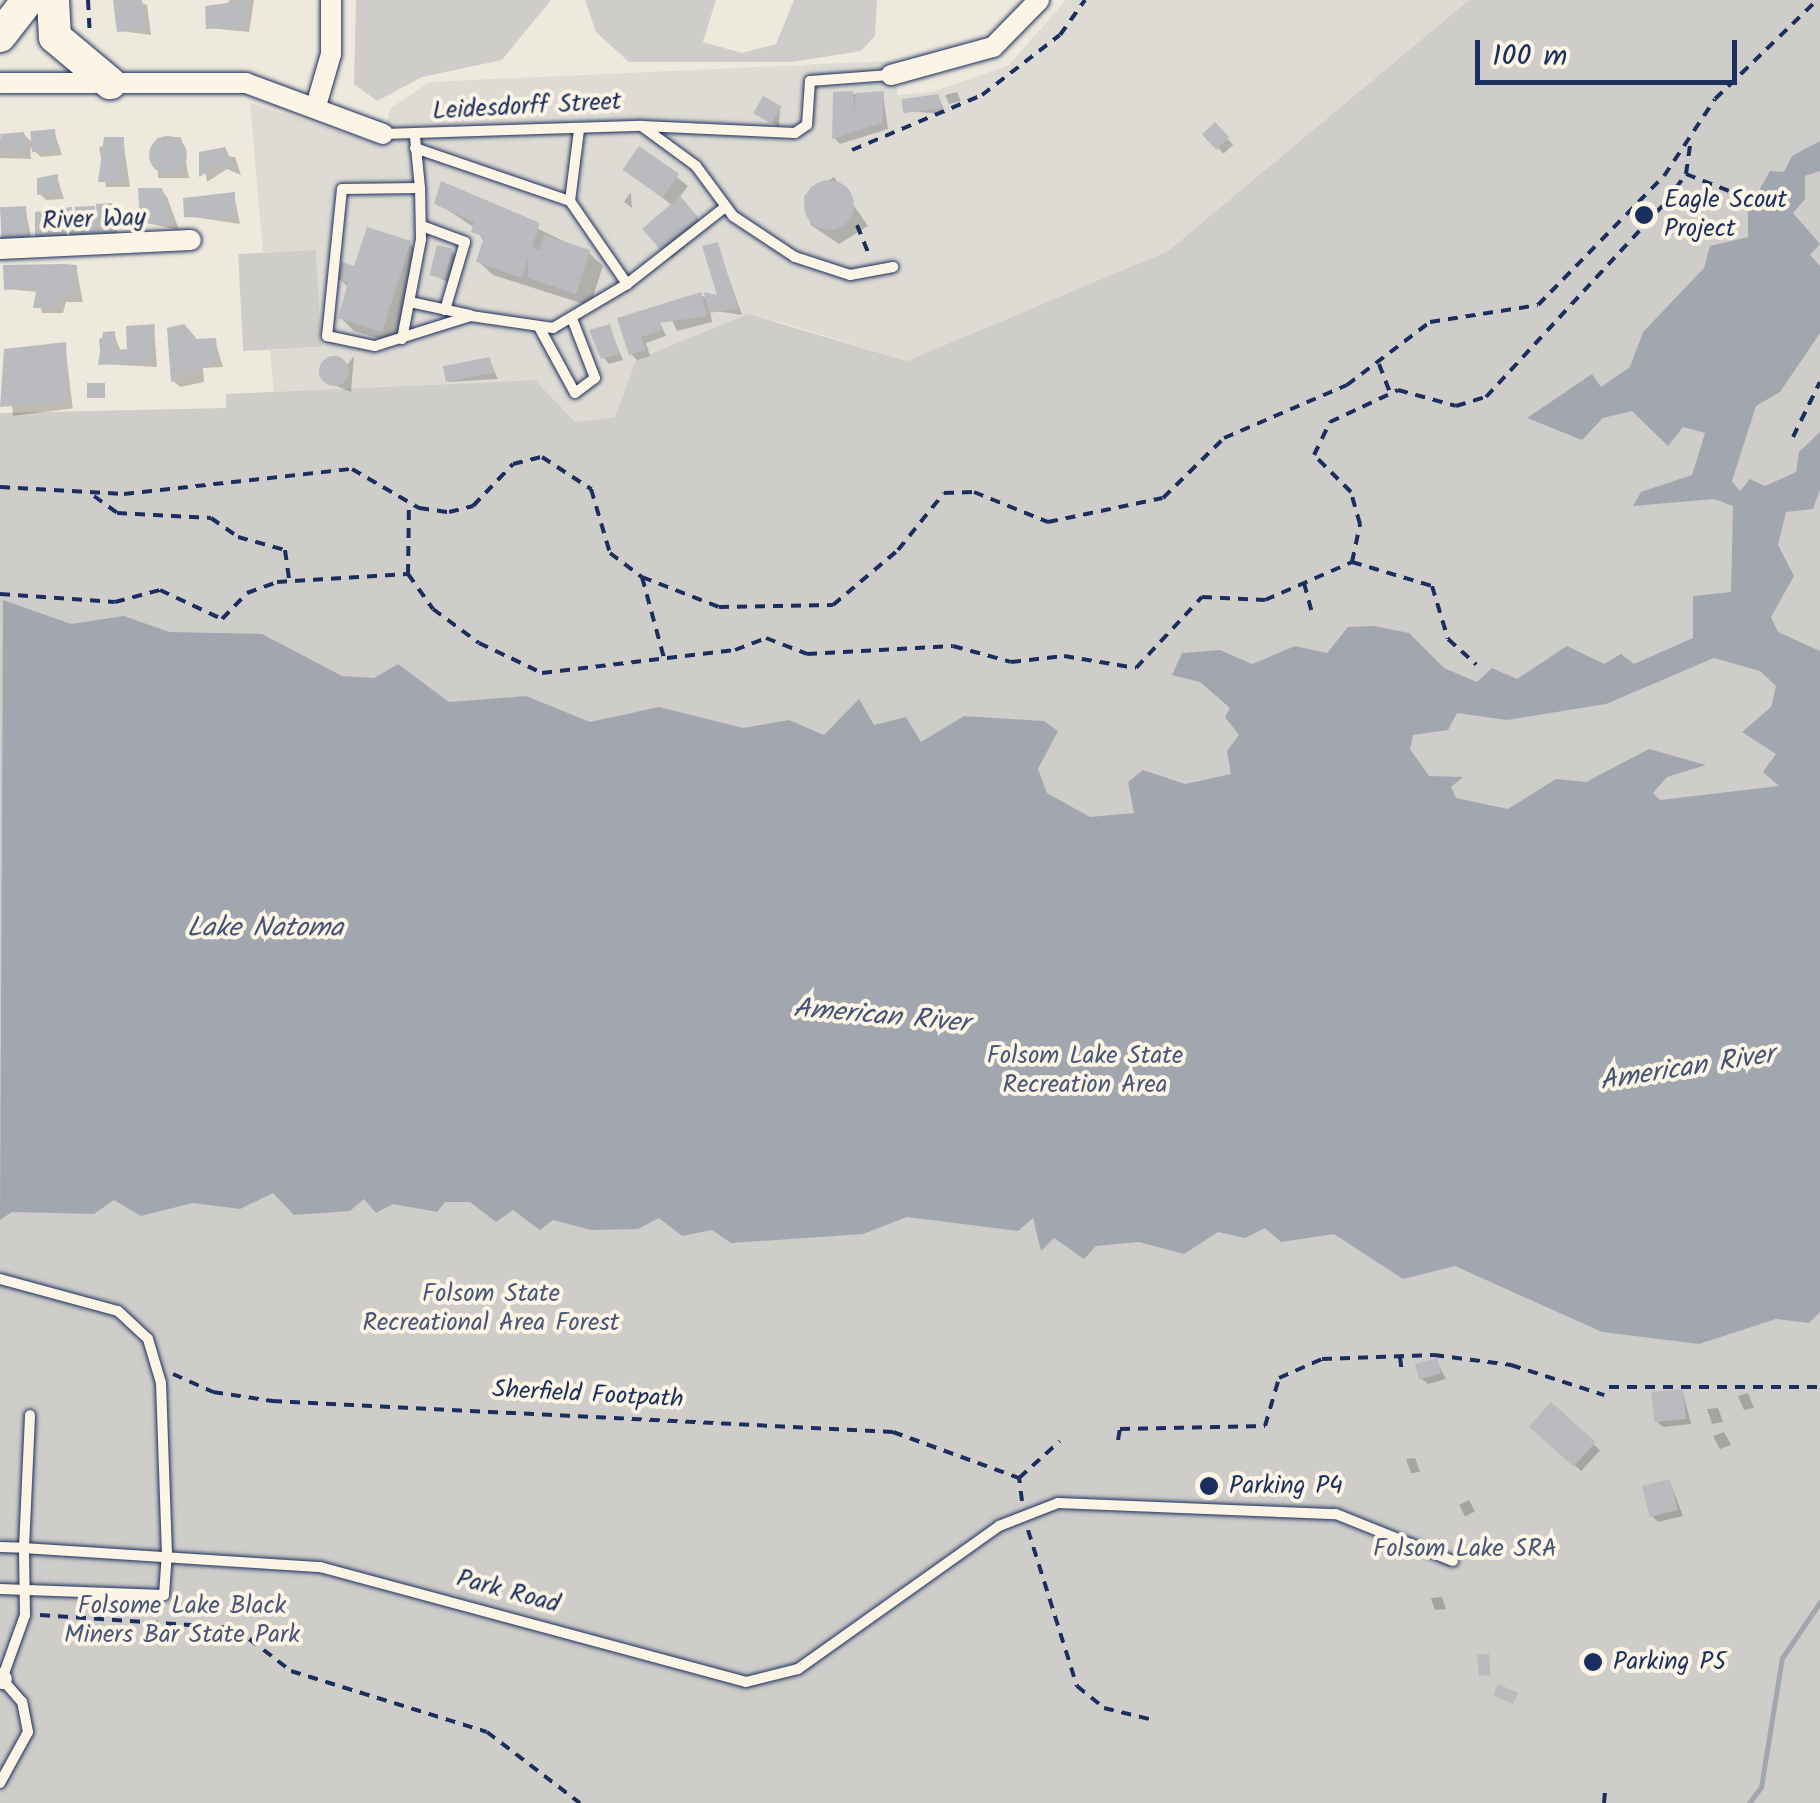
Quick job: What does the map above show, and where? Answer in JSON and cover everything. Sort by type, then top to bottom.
[{"type":"main road","points":[[0,36],[28,0]]},
{"type":"main road","points":[[53,0],[55,37],[110,83]]},
{"type":"street","points":[[316,106],[331,54],[331,0]]},
{"type":"street","name":"Leidesdorff Street","points":[[892,75],[946,67],[1011,34],[1039,0]]},
{"type":"street","name":"Leidesdorff Street","points":[[0,83],[246,83],[383,134]]},
{"type":"street","name":"River Way","points":[[0,248],[191,240]]},
{"type":"lane","name":"Leidesdorff Street","points":[[383,134],[415,143],[642,126],[795,134],[807,125],[810,81],[892,75]]},
{"type":"lane","points":[[642,126],[696,166],[724,208],[819,267],[874,274],[893,267]]},
{"type":"lane","points":[[570,201],[579,130]]},
{"type":"lane","points":[[402,339],[422,226],[415,143],[570,201],[628,284]]},
{"type":"lane","points":[[420,188],[342,190],[323,318],[331,338],[370,347],[472,316]]},
{"type":"lane","points":[[410,302],[540,327],[573,321],[628,284],[724,208]]},
{"type":"lane","points":[[422,226],[465,242],[444,310]]},
{"type":"lane","points":[[540,327],[575,392],[596,378],[573,321]]},
{"type":"lane","points":[[0,1279],[118,1311],[148,1339],[154,1360],[167,1552],[164,1595],[0,1589]]},
{"type":"lane","points":[[0,1783],[28,1732],[22,1702],[1,1678],[25,1615],[30,1416]]},
{"type":"lane","name":"Park Road","points":[[0,1547],[167,1552],[320,1566],[766,1682],[798,1669],[1024,1510],[1058,1503],[1336,1514],[1453,1561]]},
{"type":"path","points":[[82,45],[90,35],[88,0]]},
{"type":"path","points":[[852,150],[982,95],[1060,35],[1085,0]]},
{"type":"path","points":[[0,486],[93,495],[339,469],[365,474],[409,504],[463,511],[522,459],[552,459],[591,489],[610,553],[642,577],[719,607],[833,606],[898,550],[944,493],[974,492],[1048,522],[1163,498],[1241,427],[1311,406],[1439,319],[1538,305],[1664,176],[1715,99],[1816,0]]},
{"type":"path","points":[[1352,562],[1356,507],[1339,473],[1314,455],[1317,440],[1330,422],[1390,392],[1410,389],[1456,406],[1486,397],[1686,174],[1691,136]]},
{"type":"path","points":[[1686,174],[1728,191]]},
{"type":"path","points":[[857,225],[874,274]]},
{"type":"path","points":[[1378,362],[1390,392]]},
{"type":"path","points":[[1792,437],[1820,382]]},
{"type":"path","points":[[93,495],[117,513],[212,518],[238,537],[284,550],[289,579]]},
{"type":"path","points":[[409,504],[408,574],[433,609],[479,643],[542,673],[664,658],[766,638],[807,654],[953,646],[1011,662],[1064,656],[1125,670],[1202,598],[1265,600],[1352,562],[1432,586],[1448,639],[1476,664]]},
{"type":"path","points":[[0,594],[61,593],[116,602],[171,592],[222,619],[247,593],[289,579],[408,574]]},
{"type":"path","points":[[642,577],[664,658]]},
{"type":"path","points":[[1304,583],[1312,616]]},
{"type":"path","points":[[1400,1356],[1402,1372]]},
{"type":"path","points":[[1118,1440],[1120,1429],[1260,1428],[1290,1369],[1400,1356],[1556,1373],[1604,1395]]},
{"type":"path","name":"Sherfield Footpath","points":[[154,1360],[197,1388],[272,1400],[893,1432],[1019,1478]]},
{"type":"path","points":[[1609,1387],[1820,1386]]},
{"type":"path","points":[[1060,1441],[1019,1478],[1024,1510],[1077,1686],[1104,1708],[1154,1720]]},
{"type":"path","points":[[25,1615],[236,1628],[292,1672],[488,1732],[580,1803]]},
{"type":"path","points":[[1604,1803],[1606,1792]]},
{"type":"shaded area","points":[[1066,0],[1469,0],[1168,251],[907,361],[777,321],[636,360],[615,417],[575,422],[534,380],[274,392],[270,350],[321,347],[316,251],[263,252],[250,103],[379,144],[391,108],[429,82],[891,61],[898,95],[932,92],[1009,65]]},
{"type":"green space","points":[[356,0],[551,0],[502,60],[422,77],[377,101],[354,84]]},
{"type":"green space","points":[[585,0],[716,0],[703,42],[742,53],[776,44],[794,0],[877,0],[875,36],[861,51],[792,62],[629,62],[596,32]]},
{"type":"green space","name":"Folsom Lake State Recreation Area","points":[[1469,0],[1820,0],[1820,1803],[0,1803],[0,413],[226,408],[226,394],[535,380],[575,422],[615,417],[636,360],[748,314],[907,361],[1168,251]]},
{"type":"green space","points":[[316,250],[321,347],[243,351],[238,254]]},
{"type":"water","name":"Lake Natoma","points":[[1820,141],[1820,171],[1805,176],[1805,199],[1793,213],[1820,244],[1810,255],[1820,266],[1820,333],[1780,392],[1756,406],[1732,481],[1740,491],[1750,479],[1765,486],[1796,472],[1799,452],[1820,432],[1820,490],[1813,509],[1786,512],[1778,545],[1794,576],[1771,617],[1778,632],[1820,651],[1820,1312],[1809,1323],[1776,1319],[1699,1344],[1602,1332],[1455,1266],[1403,1279],[1334,1234],[1281,1242],[1265,1228],[1245,1238],[1218,1232],[1184,1254],[1139,1242],[1096,1246],[1084,1259],[1054,1238],[1041,1251],[1033,1218],[1018,1231],[907,1217],[863,1234],[731,1243],[712,1230],[682,1236],[659,1218],[638,1229],[591,1230],[553,1220],[540,1230],[513,1210],[496,1222],[470,1202],[445,1202],[437,1212],[393,1204],[376,1213],[364,1199],[350,1211],[294,1215],[273,1193],[240,1209],[193,1203],[141,1216],[114,1200],[94,1214],[12,1212],[0,1220],[3,600],[71,624],[124,616],[169,632],[262,634],[342,676],[374,678],[398,664],[449,702],[526,696],[590,722],[659,707],[743,728],[789,720],[824,735],[859,699],[874,725],[906,717],[921,742],[964,716],[1044,721],[1058,731],[1038,769],[1047,793],[1090,817],[1134,813],[1128,782],[1143,770],[1185,784],[1231,774],[1227,751],[1239,735],[1225,717],[1230,708],[1200,682],[1172,675],[1182,653],[1220,650],[1252,664],[1295,646],[1327,653],[1348,627],[1374,626],[1409,633],[1444,668],[1477,682],[1492,668],[1517,679],[1567,646],[1604,664],[1621,654],[1634,664],[1693,638],[1693,596],[1731,592],[1733,506],[1714,499],[1633,506],[1641,492],[1692,475],[1705,433],[1683,427],[1668,446],[1632,411],[1603,418],[1582,440],[1527,418],[1592,374],[1601,387],[1630,367],[1643,332],[1704,268],[1710,246],[1748,237],[1748,210],[1770,171],[1784,172],[1792,156]],"holes":[[[1714,658],[1760,671],[1776,686],[1771,707],[1742,732],[1776,754],[1763,772],[1779,786],[1660,800],[1653,793],[1667,777],[1706,765],[1649,749],[1586,782],[1556,779],[1508,809],[1456,798],[1451,787],[1463,777],[1429,776],[1410,749],[1413,735],[1448,730],[1457,713],[1507,720],[1606,704]]]},
{"type":"building","points":[[113,0],[142,0],[146,29],[117,32]]},
{"type":"building","points":[[250,0],[244,27],[206,29],[205,6]]},
{"type":"building","points":[[853,91],[854,112],[856,93],[884,91],[882,123],[832,139],[833,92]]},
{"type":"building","points":[[939,94],[941,108],[903,113],[901,99]]},
{"type":"building","points":[[763,96],[781,106],[772,124],[753,113]]},
{"type":"building","points":[[1215,122],[1229,137],[1216,150],[1202,134]]},
{"type":"building","points":[[55,129],[57,150],[32,152],[30,131]]},
{"type":"building","points":[[24,132],[26,153],[2,155],[0,134]]},
{"type":"building","points":[[168,136],[182,141],[187,155],[182,169],[168,174],[154,169],[149,155],[154,141]]},
{"type":"building","points":[[104,137],[124,137],[125,182],[98,182]]},
{"type":"building","points":[[639,146],[679,174],[663,198],[622,170]]},
{"type":"building","points":[[225,147],[236,171],[220,164],[199,177],[199,152]]},
{"type":"building","points":[[58,174],[58,194],[37,195],[37,178]]},
{"type":"building","points":[[829,180],[847,187],[854,205],[847,223],[829,230],[811,223],[804,205],[811,187]]},
{"type":"building","points":[[441,181],[540,223],[532,247],[540,250],[544,235],[590,250],[576,294],[528,278],[528,257],[522,278],[476,262],[484,237],[471,232],[474,222],[434,204]]},
{"type":"building","points":[[138,188],[162,188],[174,225],[140,223]]},
{"type":"building","points":[[235,192],[235,219],[184,217],[183,198]]},
{"type":"building","points":[[680,196],[698,217],[661,250],[642,229]]},
{"type":"building","points":[[112,203],[114,232],[98,233],[96,204]]},
{"type":"building","points":[[26,206],[28,239],[2,240],[0,207]]},
{"type":"building","points":[[95,206],[96,233],[76,234],[75,207]]},
{"type":"building","points":[[72,207],[73,236],[35,237],[35,212]]},
{"type":"building","points":[[367,227],[411,241],[382,332],[338,318],[348,283],[337,279],[342,262],[354,266]]},
{"type":"building","points":[[718,242],[738,309],[709,313],[704,292],[717,295],[702,246]]},
{"type":"building","points":[[437,245],[453,249],[445,279],[430,275]]},
{"type":"building","points":[[3,265],[77,265],[78,296],[60,297],[57,308],[33,308],[37,286],[4,290]]},
{"type":"building","points":[[701,292],[707,316],[660,323],[662,330],[641,337],[646,350],[629,355],[617,318]]},
{"type":"building","points":[[155,324],[151,362],[98,365],[103,332],[115,331],[116,350],[127,349],[126,326]]},
{"type":"building","points":[[184,324],[197,339],[216,338],[218,361],[171,382],[167,328]]},
{"type":"building","points":[[610,324],[619,354],[601,359],[589,330]]},
{"type":"building","points":[[66,342],[68,402],[0,407],[4,349]]},
{"type":"building","points":[[334,356],[345,360],[349,371],[345,382],[334,386],[323,382],[319,371],[323,360]]},
{"type":"building","points":[[490,357],[493,373],[446,382],[443,366]]},
{"type":"building","points":[[87,383],[105,383],[105,398],[87,398]]},
{"type":"building","points":[[1437,1358],[1441,1373],[1419,1379],[1415,1364]]},
{"type":"building","points":[[1683,1389],[1686,1419],[1654,1422],[1651,1392]]},
{"type":"building","points":[[1551,1402],[1596,1442],[1574,1467],[1529,1427]]},
{"type":"building","points":[[1670,1479],[1678,1510],[1650,1517],[1642,1486]]},
{"type":"building","points":[[1489,1654],[1491,1675],[1479,1676],[1477,1655]]},
{"type":"building","points":[[1498,1684],[1518,1693],[1513,1704],[1493,1695]]},
{"type":"waterway","points":[[1749,1803],[1761,1787],[1782,1658],[1820,1602]]},
{"type":"place","name":"Eagle Scout Project","points":[[1644,215]]},
{"type":"place","name":"Parking P4","points":[[1209,1486]]},
{"type":"place","name":"Parking P5","points":[[1593,1662]]},
{"type":"water label","name":"American River","points":[[881,1017]]},
{"type":"water label","name":"American River","points":[[1687,1069]]},
{"type":"park label","name":"Folsom State Recreational Area Forest","points":[[491,1310]]},
{"type":"park label","name":"Folsom Lake SRA","points":[[1465,1549]]},
{"type":"park label","name":"Folsome Lake Black Miners Bar State Park","points":[[182,1622]]}]
